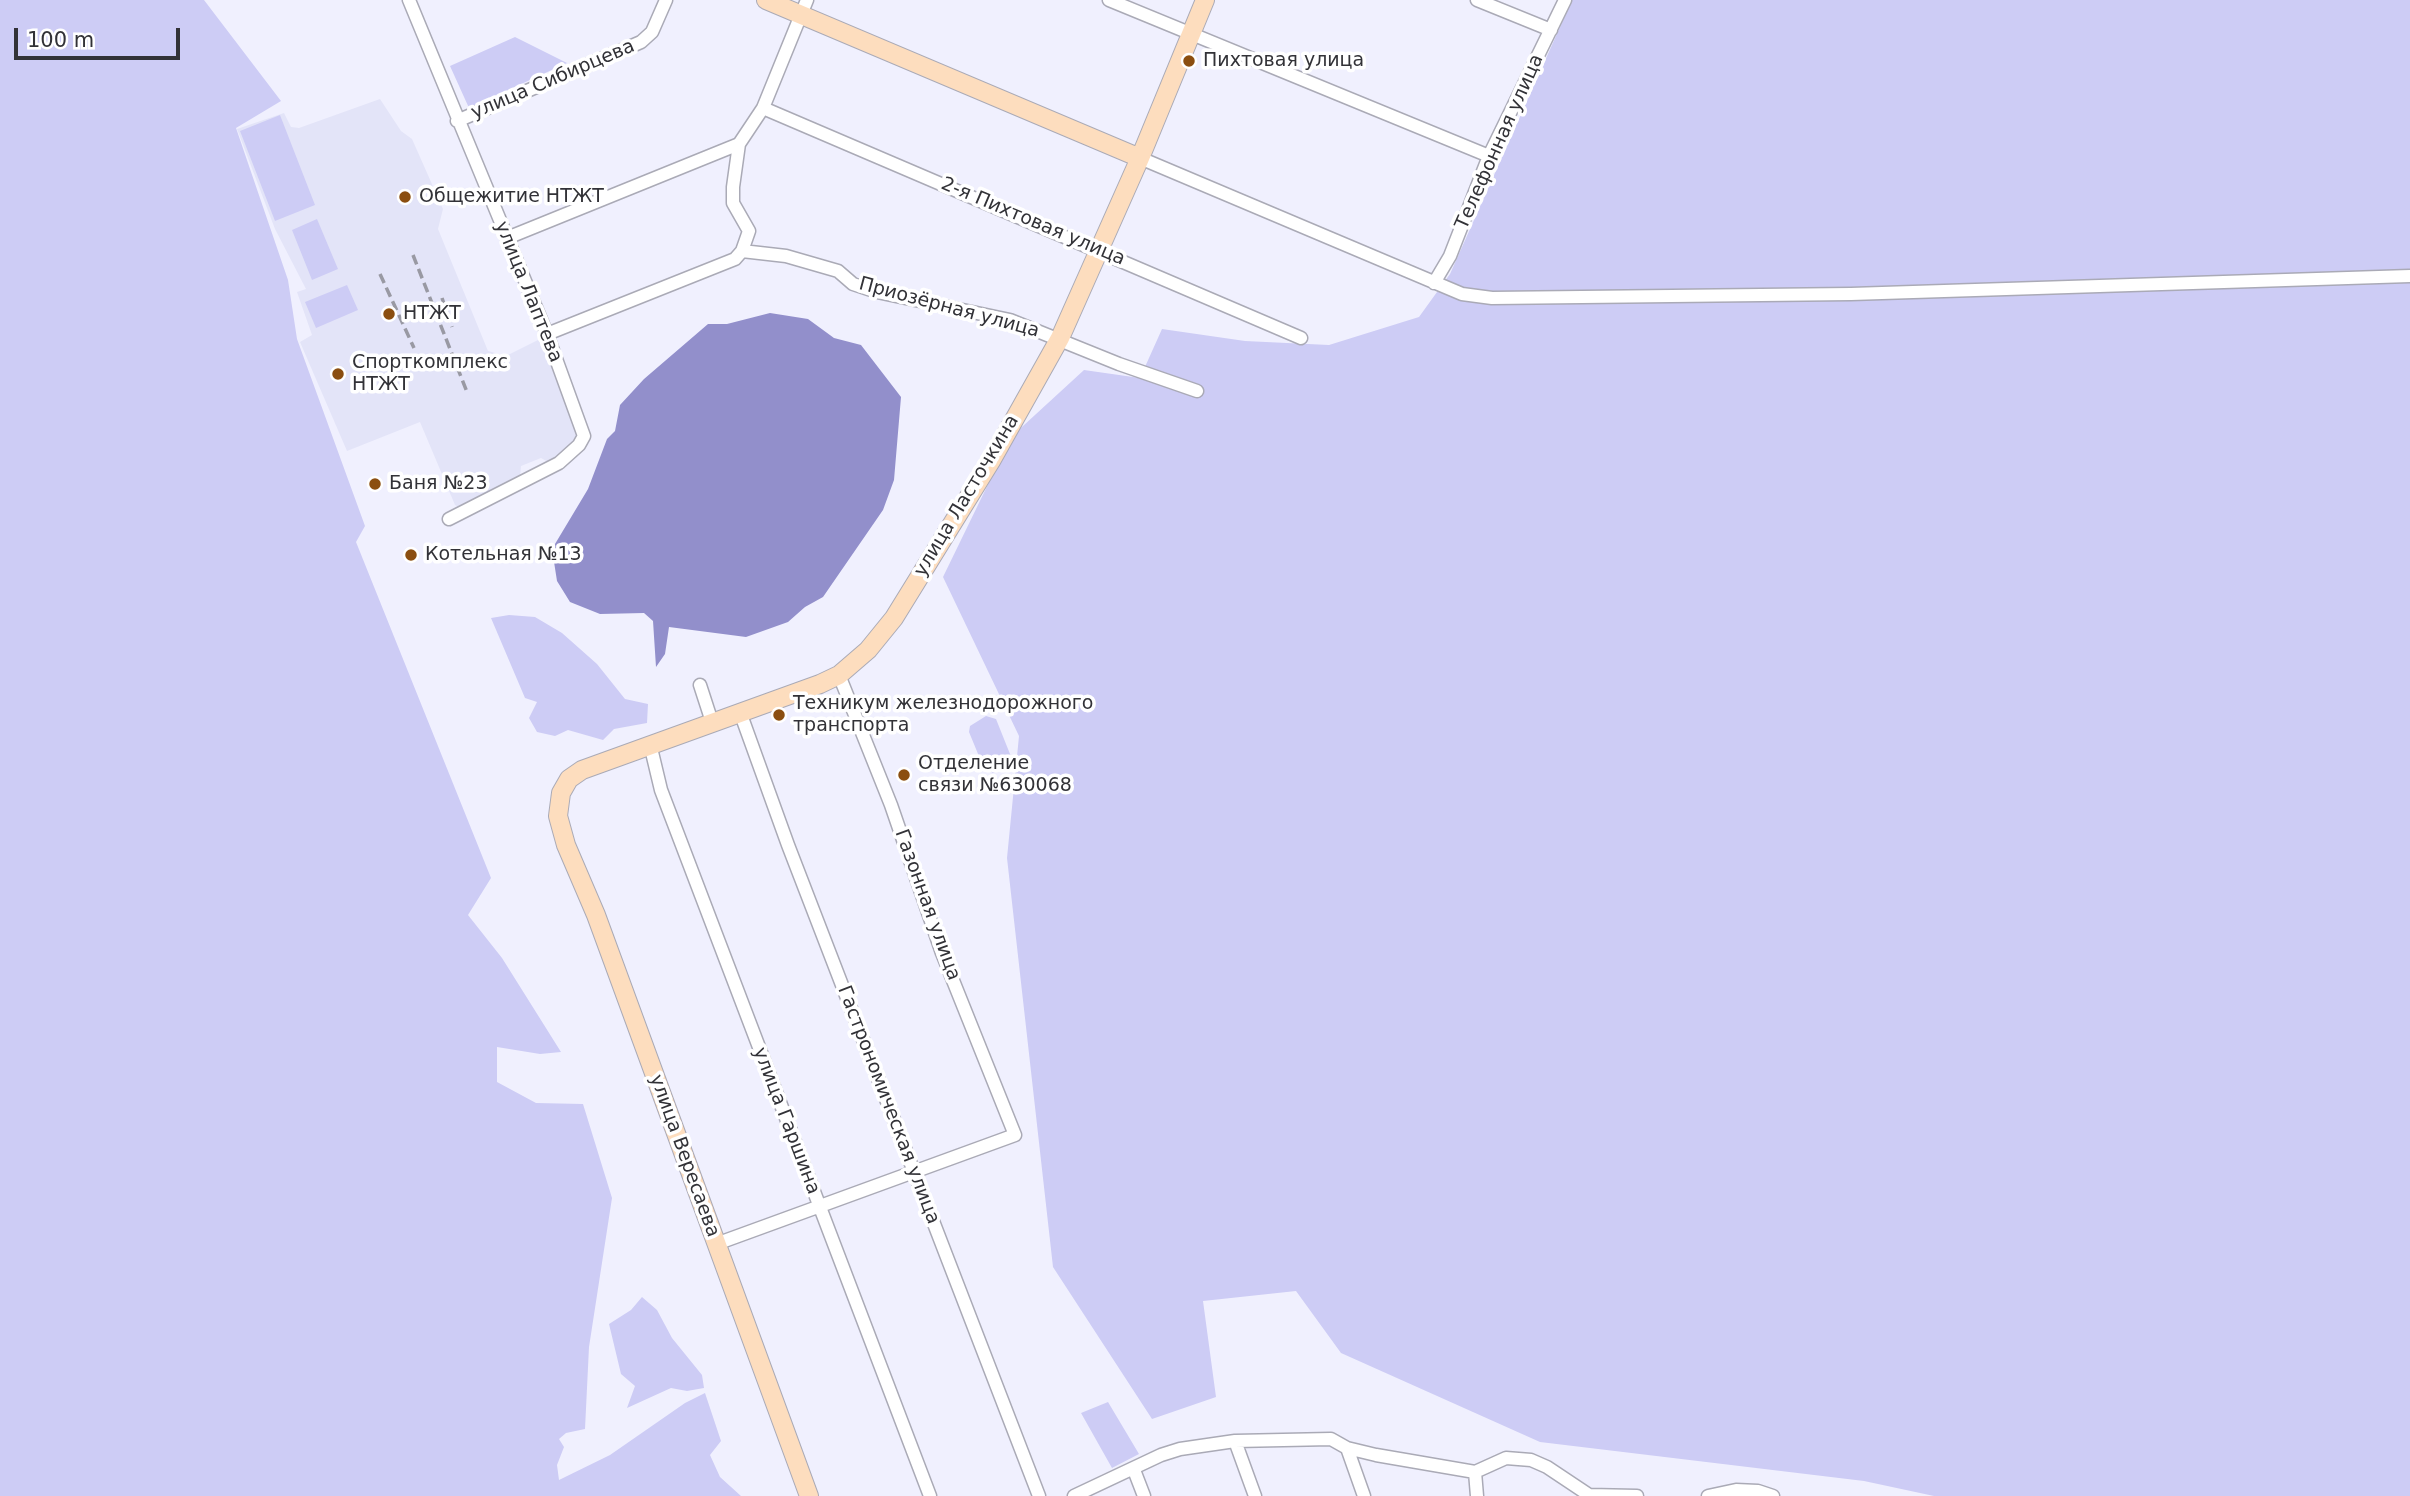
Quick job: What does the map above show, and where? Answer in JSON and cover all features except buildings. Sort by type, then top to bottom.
[{"type":"street","name":"улица Лаптева","points":[[409,0],[547,334],[584,436],[579,445],[559,463],[449,519]]},
{"type":"street","name":"улица Сибирцева","points":[[457,121],[641,42],[652,32],[666,0]]},
{"type":"street","points":[[766,0],[804,7],[1140,158],[1462,294],[1492,298],[1851,294],[2410,276]]},
{"type":"street","points":[[1109,0],[1489,156]]},
{"type":"street","name":"улица Ласточкина","points":[[558,816],[561,793],[569,779],[582,770],[839,675],[868,650],[894,618],[991,461],[1060,338],[1140,158],[1205,0]]},
{"type":"street","points":[[1477,0],[1551,30]]},
{"type":"street","name":"Телефонная улица","points":[[1434,283],[1450,257],[1489,156],[1565,0]]},
{"type":"street","points":[[547,334],[736,259],[749,231],[733,203],[739,144],[763,108],[804,7]]},
{"type":"street","name":"2-я Пихтовая улица","points":[[763,108],[1301,338]]},
{"type":"street","points":[[507,238],[739,144]]},
{"type":"street","name":"Приозёрная улица","points":[[742,251],[813,263],[838,271],[853,284],[877,292],[1010,320],[1119,364],[1197,391]]},
{"type":"street","name":"Газонная улица","points":[[839,675],[886,793],[942,953],[1015,1135],[914,1174]]},
{"type":"street","points":[[700,685],[712,722]]},
{"type":"street","name":"Гастрономическая улица","points":[[740,712],[788,845],[1039,1496]]},
{"type":"street","name":"улица Гаршина","points":[[650,744],[661,790],[930,1496]]},
{"type":"street","name":"улица Вересаева","points":[[558,816],[809,1496]]},
{"type":"street","points":[[716,1244],[914,1174]]},
{"type":"street","points":[[1074,1496],[1161,1455],[1235,1441],[1331,1439],[1347,1448],[1475,1472],[1506,1458],[1531,1460],[1547,1466],[1589,1496],[1637,1496]]},
{"type":"street","points":[[1235,1441],[1255,1496]]},
{"type":"street","points":[[1347,1448],[1364,1496]]},
{"type":"street","points":[[1134,1470],[1144,1496]]},
{"type":"street","points":[[1475,1472],[1476,1496]]},
{"type":"street","points":[[1708,1496],[1736,1490],[1758,1491],[1773,1496]]},
{"type":"shaded area","points":[[0,0],[204,0],[281,101],[236,128],[288,280],[297,339],[365,526],[356,542],[491,878],[468,915],[502,958],[561,1052],[540,1054],[497,1047],[497,1082],[536,1103],[583,1104],[612,1198],[589,1347],[585,1429],[566,1433],[559,1439],[564,1447],[557,1465],[559,1480],[610,1455],[685,1403],[705,1393],[721,1441],[710,1455],[720,1477],[741,1496],[0,1496]]},
{"type":"shaded area","points":[[1572,0],[2410,0],[2410,1496],[1934,1496],[1864,1481],[1540,1442],[1341,1353],[1296,1291],[1203,1301],[1216,1397],[1152,1419],[1053,1267],[1007,858],[1019,736],[943,577],[1011,437],[1084,370],[1140,378],[1162,329],[1245,341],[1329,345],[1419,317],[1450,274]]},
{"type":"shaded area","points":[[515,37],[567,63],[469,108],[450,66]]},
{"type":"shaded area","name":"НТЖТ","points":[[380,99],[401,131],[412,139],[443,209],[438,229],[488,351],[506,356],[546,336],[589,437],[588,443],[582,448],[550,463],[541,458],[521,466],[520,478],[463,509],[455,505],[420,422],[347,451],[300,342],[312,335],[297,292],[306,289],[275,229],[237,129],[284,113],[291,127],[299,128]]},
{"type":"shaded area","points":[[280,115],[315,205],[275,221],[240,131]]},
{"type":"shaded area","points":[[317,219],[338,269],[312,280],[292,230]]},
{"type":"shaded area","points":[[347,285],[358,310],[316,328],[305,302]]},
{"type":"shaded area","points":[[770,313],[808,319],[834,338],[861,345],[901,397],[894,480],[883,510],[823,597],[805,607],[788,622],[746,637],[669,627],[665,654],[656,667],[653,621],[644,613],[600,614],[570,602],[557,581],[552,549],[588,489],[607,439],[615,431],[620,405],[644,379],[708,324],[727,324]]},
{"type":"shaded area","points":[[509,615],[535,617],[562,633],[597,664],[625,699],[648,704],[647,723],[614,729],[603,740],[568,730],[555,736],[537,732],[529,718],[537,702],[525,698],[491,618]]},
{"type":"shaded area","points":[[986,716],[996,719],[1012,759],[1008,767],[993,773],[983,766],[969,732],[970,726]]},
{"type":"shaded area","points":[[642,1297],[657,1310],[672,1338],[702,1375],[704,1388],[687,1391],[671,1388],[627,1408],[635,1386],[621,1374],[609,1324],[631,1310]]},
{"type":"shaded area","points":[[1108,1402],[1139,1454],[1112,1468],[1081,1413]]},
{"type":"railway","points":[[413,255],[467,392]]},
{"type":"railway","points":[[380,274],[414,348]]},
{"type":"railway","points":[[442,298],[452,327]]},
{"type":"place","name":"Пихтовая улица","points":[[1189,61]]},
{"type":"place","name":"Общежитие НТЖТ","points":[[405,197]]},
{"type":"place","name":"НТЖТ","points":[[389,314]]},
{"type":"place","name":"Спорткомплекс НТЖТ","points":[[338,374]]},
{"type":"place","name":"Баня №23","points":[[375,484]]},
{"type":"place","name":"Котельная №13","points":[[411,555]]},
{"type":"place","name":"Техникум железнодорожного транспорта","points":[[779,715]]},
{"type":"place","name":"Отделение связи №630068","points":[[904,775]]}]
